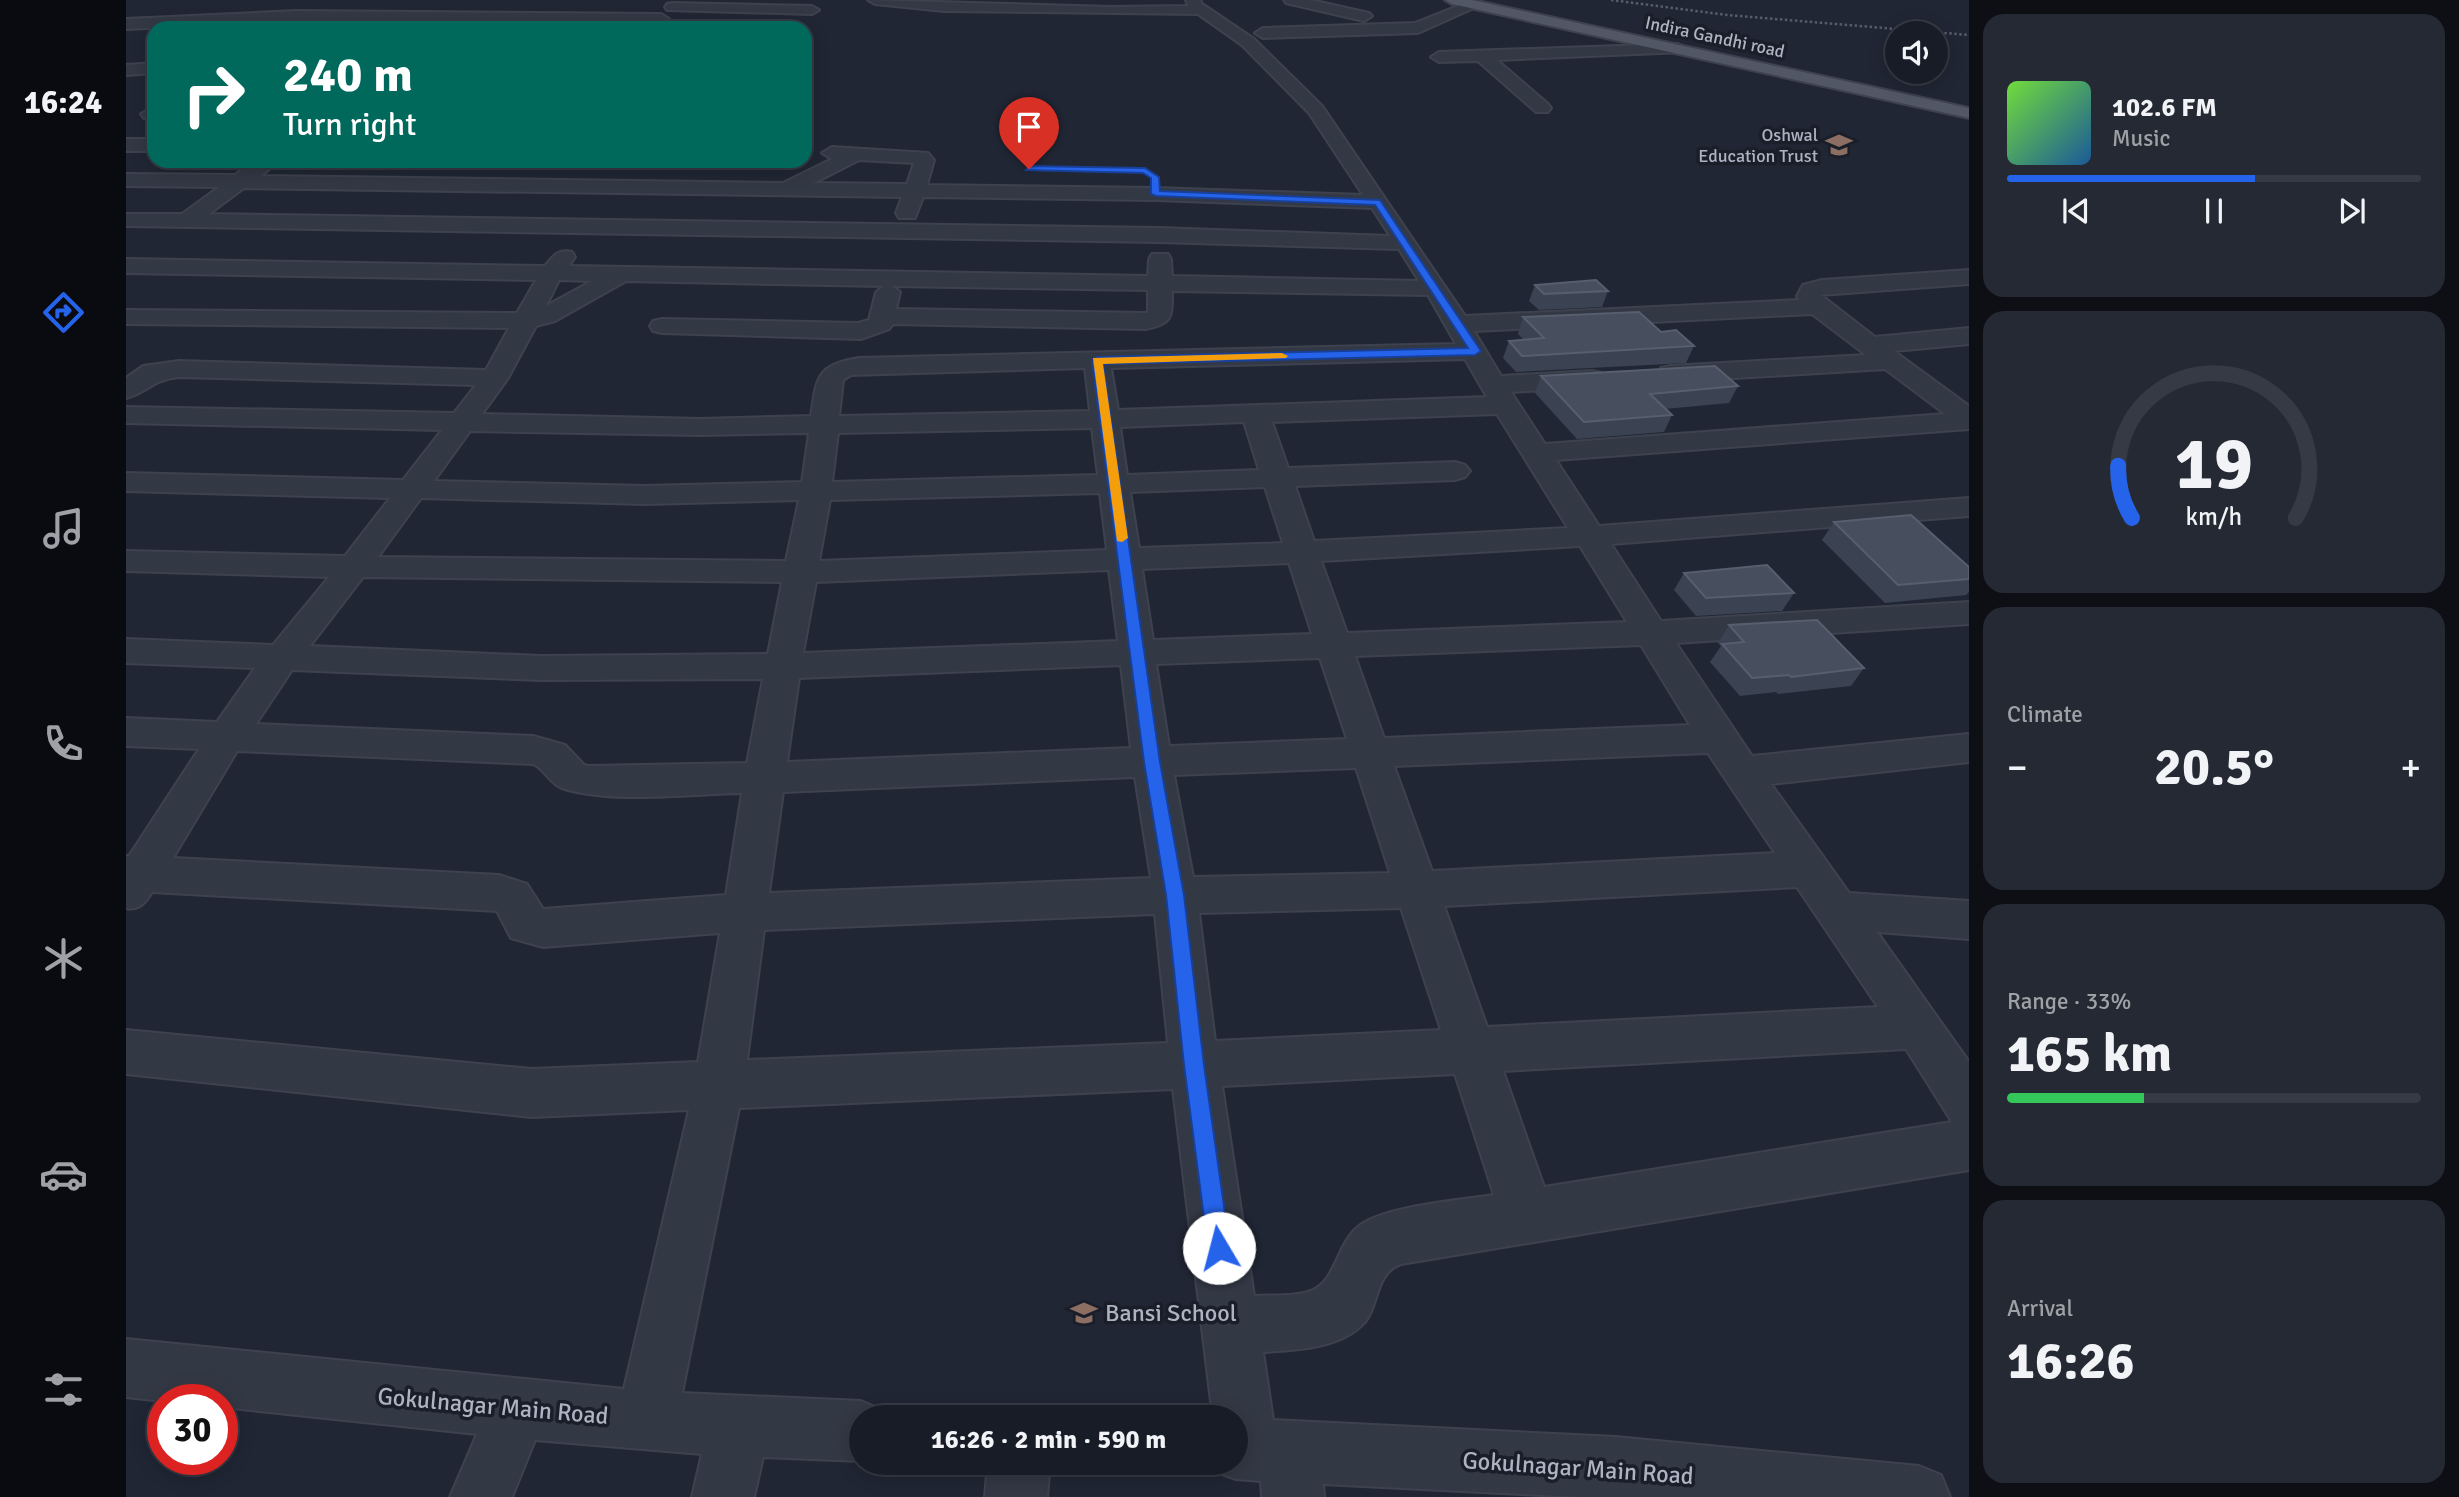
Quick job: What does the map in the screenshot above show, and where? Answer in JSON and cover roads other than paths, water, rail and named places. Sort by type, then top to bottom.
[{"type":"main road","name":"Indira Gandhi road","points":[[1452,0],[1476,2],[1969,105]]},
{"type":"main road","name":"Indira Gandhi road","points":[[1476,2],[1969,113]]},
{"type":"street","points":[[288,21],[323,0]]},
{"type":"street","points":[[458,21],[488,0]]},
{"type":"street","points":[[875,0],[1111,11],[1197,5],[1248,42],[1316,110],[1436,288],[1499,395],[1539,453],[1718,738],[1969,1105]]},
{"type":"street","points":[[1291,0],[1418,28]]},
{"type":"street","points":[[1263,33],[1418,28],[1476,2]]},
{"type":"street","points":[[190,21],[296,16],[464,17],[812,9]]},
{"type":"street","points":[[126,24],[147,23]]},
{"type":"street","points":[[1439,57],[1678,49]]},
{"type":"street","points":[[1481,55],[1542,108]]},
{"type":"street","points":[[126,70],[147,68]]},
{"type":"street","points":[[126,145],[147,145]]},
{"type":"street","points":[[662,326],[861,331],[880,324],[903,230],[924,160],[913,155],[812,153]]},
{"type":"street","points":[[126,317],[525,321],[547,316],[856,154]]},
{"type":"street","points":[[187,220],[258,168]]},
{"type":"street","points":[[131,881],[281,659],[465,422],[495,378],[551,274],[631,168]]},
{"type":"street","points":[[923,168],[949,168]]},
{"type":"street","points":[[126,180],[916,192],[1154,183],[1377,202]]},
{"type":"street","points":[[884,316],[1145,322],[1155,320],[1160,314],[1161,284],[1154,183]]},
{"type":"street","points":[[130,222],[187,220],[585,228],[903,230],[1405,243]]},
{"type":"street","points":[[126,266],[1436,288]]},
{"type":"street","points":[[1965,413],[1817,306],[1809,296],[1811,290],[1822,287],[1969,277]]},
{"type":"street","points":[[646,1421],[719,1086],[764,778],[799,572],[816,491],[833,373],[843,368],[1097,361],[1467,338],[1817,306]]},
{"type":"street","points":[[1644,376],[1881,353],[1969,336]]},
{"type":"street","points":[[1097,361],[1152,762],[1175,895],[1194,1065],[1230,1327],[1266,1462]]},
{"type":"street","points":[[126,390],[139,378],[152,372],[178,369],[495,378]]},
{"type":"street","points":[[126,415],[700,427],[1105,419],[1255,414],[1499,395],[1617,377]]},
{"type":"street","points":[[1539,453],[1965,413]]},
{"type":"street","points":[[1255,414],[1528,1216]]},
{"type":"street","points":[[126,482],[645,495],[1115,484],[1455,471]]},
{"type":"street","points":[[126,561],[354,567],[799,572],[1302,552],[1590,536],[1969,507]]},
{"type":"street","points":[[126,651],[541,668],[784,666],[1650,633],[1969,613]]},
{"type":"street","points":[[126,732],[533,750],[551,755],[571,776],[589,781],[764,778],[1718,738]]},
{"type":"street","points":[[1741,772],[1969,748]]},
{"type":"street","points":[[131,881],[499,892],[512,897],[527,925],[543,928],[746,912],[1175,895],[1417,890],[1806,869]]},
{"type":"street","points":[[1836,910],[1969,920]]},
{"type":"street","points":[[126,1052],[532,1093],[1194,1065],[1918,1027]]},
{"type":"street","points":[[1230,1327],[1319,1319],[1345,1302],[1362,1262],[1379,1244],[1401,1237],[1969,1145]]},
{"type":"street","name":"Gokulnagar Main Road","points":[[126,1368],[646,1421],[849,1430]]},
{"type":"street","points":[[481,1497],[519,1406]]},
{"type":"street","points":[[723,1497],[739,1425]]},
{"type":"street","name":"Gokulnagar Main Road","points":[[1266,1462],[1919,1497]]},
{"type":"street","points":[[1016,1497],[1018,1475]]},
{"type":"railway","points":[[1611,0],[1727,15],[1969,35]]},
{"type":"place","name":"Oshwal Education Trust","points":[[1839,145]]},
{"type":"place","name":"Bansi School","points":[[1084,1313]]}]
